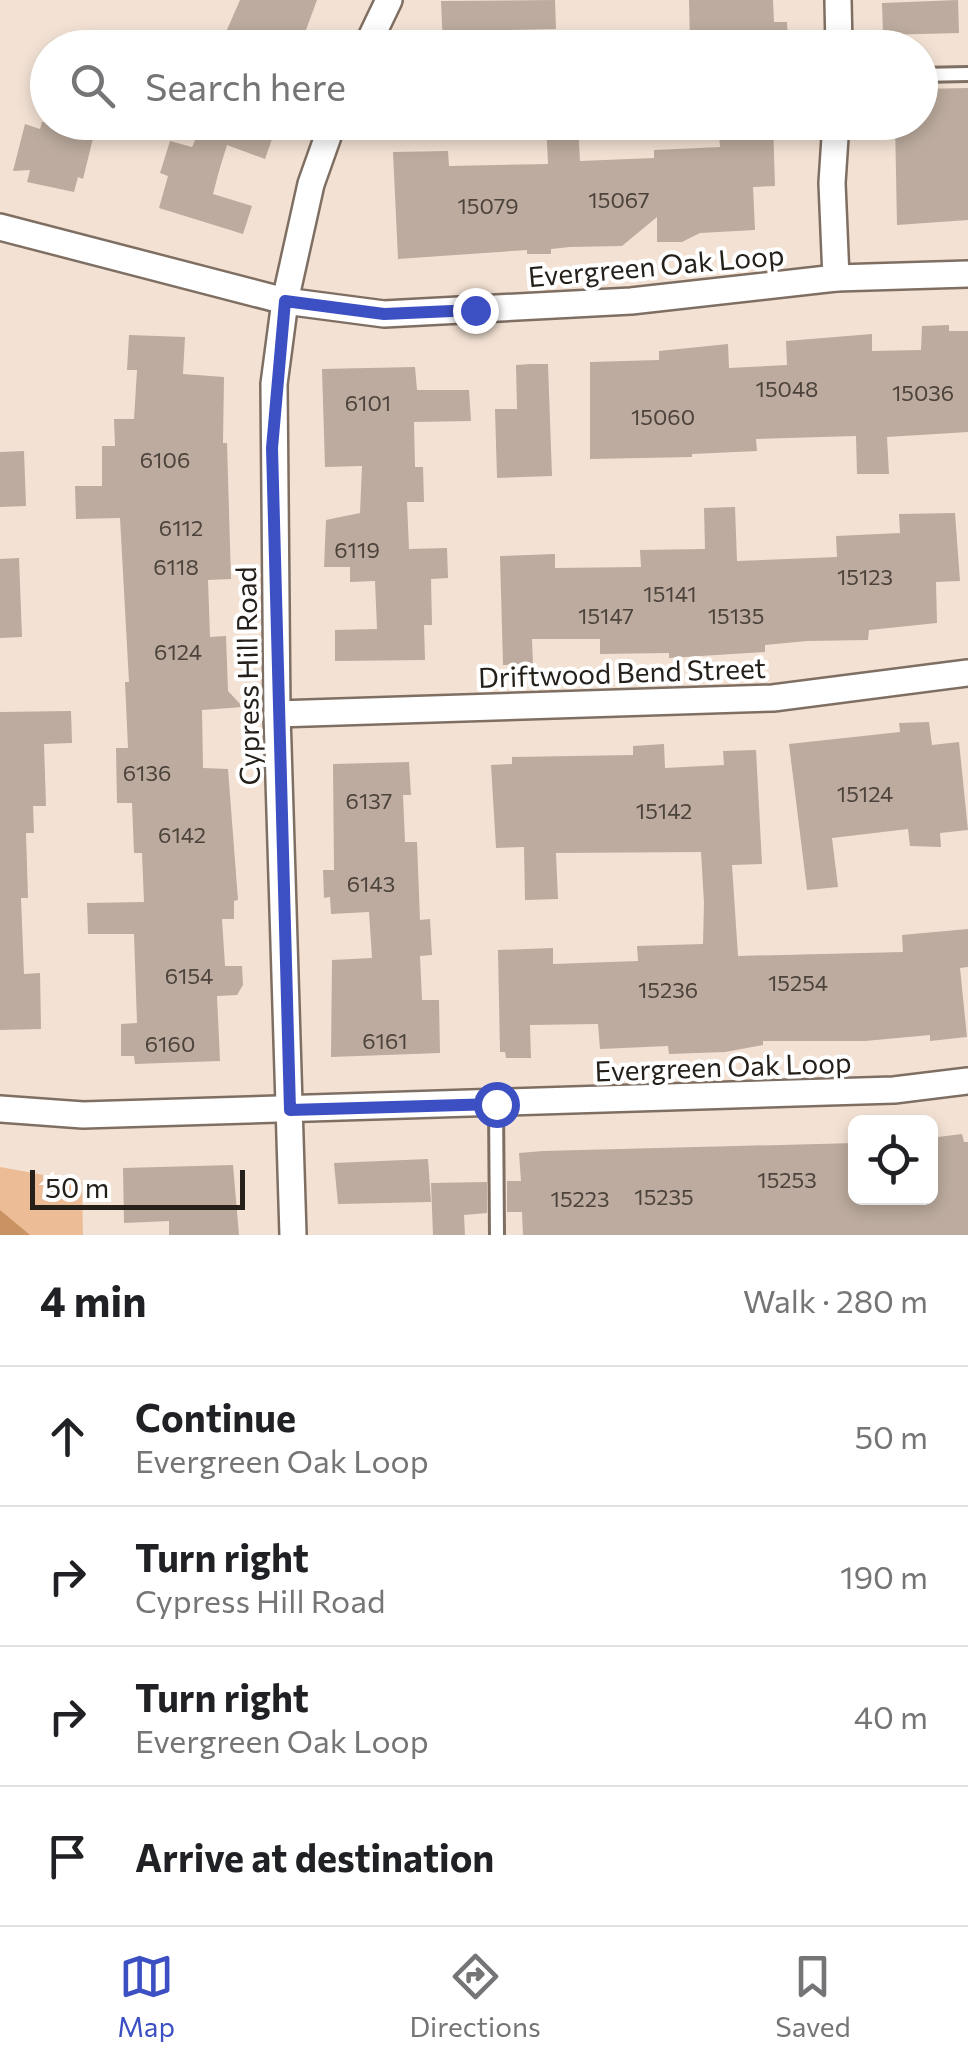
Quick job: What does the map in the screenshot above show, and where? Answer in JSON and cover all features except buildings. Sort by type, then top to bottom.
[{"type":"street","points":[[374,30],[388,0]]},
{"type":"street","points":[[838,0],[839,30]]},
{"type":"street","name":"Cypress Hill Road","points":[[294,1235],[272,448],[285,301],[311,184],[327,140]]},
{"type":"street","points":[[835,140],[832,182],[836,278]]},
{"type":"street","name":"Evergreen Oak Loop","points":[[0,226],[285,301],[384,314],[631,301],[836,278],[968,274]]},
{"type":"street","name":"Driftwood Bend Street","points":[[277,714],[773,698],[968,673]]},
{"type":"street","name":"Evergreen Oak Loop","points":[[0,1109],[83,1115],[290,1110],[894,1090],[968,1081]]},
{"type":"lane","points":[[938,75],[968,74]]},
{"type":"lane","points":[[496,1104],[496,1235]]},
{"type":"shaded area","points":[[0,1167],[82,1182],[83,1235],[0,1235]]},
{"type":"shaded area","points":[[0,1210],[30,1235],[0,1235]]},
{"type":"route","points":[[475,310],[384,314],[285,301],[274,384],[272,448],[277,714],[290,1110],[496,1104]]}]
